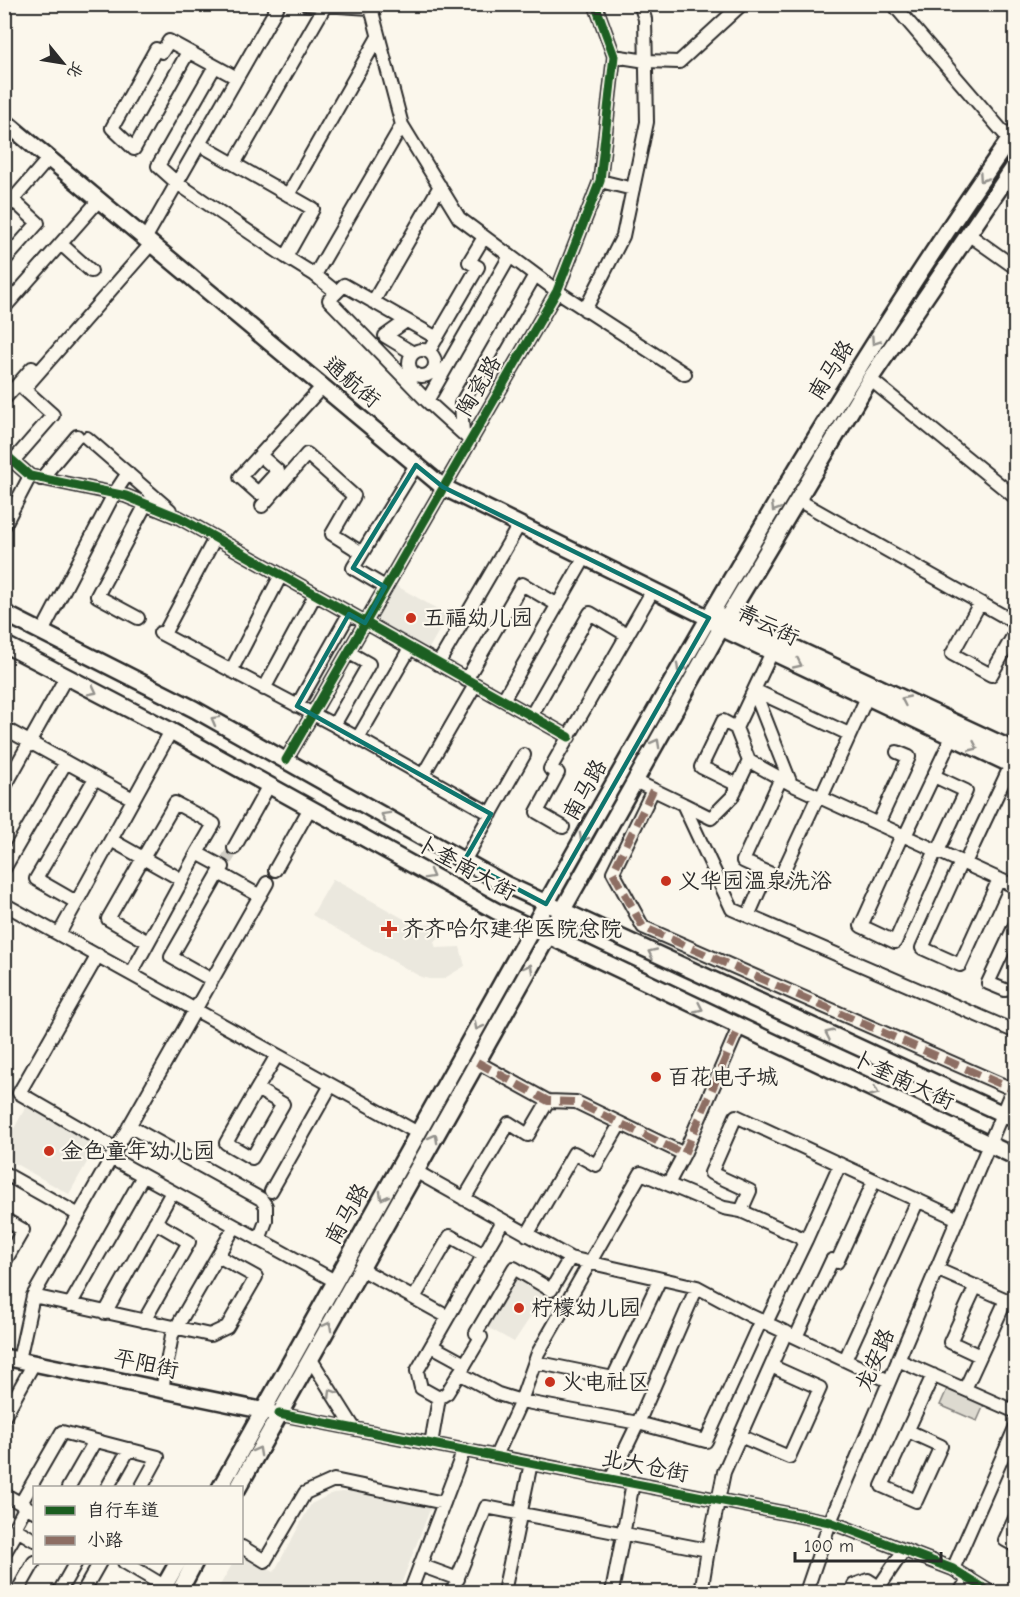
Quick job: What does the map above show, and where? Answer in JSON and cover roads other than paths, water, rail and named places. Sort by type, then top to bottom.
[{"type":"main road","name":"通航街","points":[[4,121],[443,487],[719,621]]},
{"type":"main road","name":"南马路","points":[[239,1486],[635,781],[856,369],[1013,138]]},
{"type":"main road","name":"南马路","points":[[221,1486],[546,904],[719,621],[798,500],[870,379],[1016,164]]},
{"type":"main road","name":"卜奎南大街","points":[[4,613],[194,709],[464,861],[546,904],[1008,1117]]},
{"type":"main road","name":"青云街","points":[[719,621],[772,652],[952,737],[1014,761]]},
{"type":"main road","name":"青云街","points":[[719,621],[1014,761]]},
{"type":"main road","name":"卜奎南大街","points":[[4,644],[171,731],[496,911],[739,1028],[1016,1157]]},
{"type":"main road","name":"平阳街","points":[[19,1360],[279,1414]]},
{"type":"main road","points":[[163,1589],[176,1564]]},
{"type":"main road","points":[[179,1593],[194,1564]]},
{"type":"street","points":[[4,399],[38,373],[148,241],[177,183],[279,4]]},
{"type":"street","points":[[306,4],[370,6],[402,125],[459,218],[557,291],[685,374]]},
{"type":"street","name":"陶瓷路","points":[[286,760],[443,487],[467,436],[557,291],[600,181],[614,56],[595,4]]},
{"type":"street","points":[[585,310],[623,236],[647,122],[645,19],[640,4]]},
{"type":"street","points":[[614,56],[646,61],[679,62],[742,4]]},
{"type":"street","points":[[893,4],[1013,138]]},
{"type":"street","points":[[234,164],[325,6]]},
{"type":"street","points":[[288,195],[378,38]]},
{"type":"street","points":[[188,52],[134,149],[112,128],[156,49],[162,52],[169,41],[237,78]]},
{"type":"street","points":[[215,66],[158,166],[177,183],[315,275],[336,292]]},
{"type":"street","points":[[315,275],[402,125]]},
{"type":"street","points":[[199,144],[313,209],[286,257]]},
{"type":"street","points":[[4,261],[38,223],[9,205],[49,158]]},
{"type":"street","points":[[600,181],[633,189]]},
{"type":"street","points":[[373,302],[440,186]]},
{"type":"street","points":[[6,302],[99,200]]},
{"type":"street","points":[[968,234],[1016,268]]},
{"type":"street","points":[[429,351],[478,267],[469,262],[484,237]]},
{"type":"street","points":[[61,244],[91,271]]},
{"type":"street","points":[[430,397],[510,256]]},
{"type":"street","points":[[467,436],[461,404],[535,275]]},
{"type":"street","points":[[437,338],[344,285],[329,300],[430,397],[467,436]]},
{"type":"street","points":[[406,321],[385,336],[413,352],[429,351]]},
{"type":"street","points":[[417,375],[426,375],[433,370],[435,362],[429,351]]},
{"type":"street","points":[[413,352],[410,369],[417,375],[430,397]]},
{"type":"street","points":[[870,379],[1016,498]]},
{"type":"street","points":[[21,387],[53,415],[9,457],[35,478],[126,496],[180,518],[569,737]]},
{"type":"street","points":[[261,456],[322,387]]},
{"type":"street","points":[[4,526],[35,478],[82,437],[180,518]]},
{"type":"street","points":[[262,506],[307,454],[354,496],[332,534],[362,553]]},
{"type":"street","points":[[385,587],[354,568],[416,465]]},
{"type":"street","points":[[42,632],[114,494],[128,473]]},
{"type":"street","points":[[798,500],[1016,623]]},
{"type":"street","points":[[138,618],[97,596],[146,504]]},
{"type":"street","points":[[438,664],[519,525]]},
{"type":"street","points":[[215,538],[162,634],[264,689],[313,712],[491,814]]},
{"type":"street","points":[[503,700],[585,557]]},
{"type":"street","points":[[231,670],[281,576]]},
{"type":"street","points":[[423,775],[522,584],[558,605]]},
{"type":"street","points":[[563,827],[537,812],[558,773],[550,769],[653,590]]},
{"type":"street","points":[[264,689],[315,595]]},
{"type":"street","points":[[980,603],[952,654],[991,675],[1016,631]]},
{"type":"street","points":[[531,716],[590,613],[627,635]]},
{"type":"street","points":[[297,706],[350,614]]},
{"type":"street","points":[[358,738],[410,648]]},
{"type":"street","points":[[334,724],[369,664],[348,652]]},
{"type":"street","points":[[736,728],[772,652]]},
{"type":"street","points":[[4,788],[66,677]]},
{"type":"street","points":[[754,690],[849,734]]},
{"type":"street","points":[[754,690],[786,781],[742,861],[780,878],[867,697]]},
{"type":"street","points":[[738,785],[701,767],[723,721],[736,728],[749,761],[819,797],[1016,886]]},
{"type":"street","points":[[4,728],[133,799]]},
{"type":"street","points":[[59,934],[171,731]]},
{"type":"street","points":[[934,776],[966,791],[896,942],[861,926],[952,737]]},
{"type":"street","points":[[878,824],[909,757],[897,752]]},
{"type":"street","points":[[464,861],[524,754]]},
{"type":"street","points":[[635,781],[711,818],[732,797],[749,761]]},
{"type":"street","points":[[999,879],[960,965],[922,948],[1014,761]]},
{"type":"street","points":[[4,869],[66,762]]},
{"type":"street","points":[[76,902],[36,879],[95,778]]},
{"type":"street","points":[[234,848],[269,785]]},
{"type":"street","points":[[653,790],[614,872],[643,927],[1014,1086]]},
{"type":"street","points":[[131,974],[213,824],[175,803],[108,919],[148,942]]},
{"type":"street","points":[[683,804],[732,909],[1016,1032]]},
{"type":"street","points":[[275,870],[310,808]]},
{"type":"street","points":[[111,840],[182,880]]},
{"type":"street","points":[[197,853],[223,867],[260,896]]},
{"type":"street","points":[[212,980],[171,957],[223,867]]},
{"type":"street","points":[[748,916],[767,873]]},
{"type":"street","points":[[4,1417],[33,1296],[267,883]]},
{"type":"street","points":[[4,904],[418,1133]]},
{"type":"street","points":[[1005,990],[988,983],[1016,923]]},
{"type":"street","points":[[98,956],[19,1093],[114,1154],[143,1176],[335,1281]]},
{"type":"street","points":[[668,1184],[684,1155],[739,1028]]},
{"type":"street","points":[[257,1089],[283,1104],[252,1158],[226,1143],[277,1054]]},
{"type":"street","points":[[477,1062],[548,1101],[576,1102],[684,1155]]},
{"type":"street","points":[[271,1191],[331,1085]]},
{"type":"street","name":"龙安路","points":[[806,1593],[830,1522],[988,1145],[1008,1117],[1014,1086]]},
{"type":"street","points":[[464,1199],[509,1123],[528,1135],[548,1101]]},
{"type":"street","points":[[741,1211],[750,1191],[711,1173],[736,1116],[958,1219]]},
{"type":"street","points":[[527,1234],[574,1153],[596,1166],[620,1124]]},
{"type":"street","points":[[129,1126],[261,1200],[267,1206],[266,1221],[259,1240]]},
{"type":"street","points":[[432,1346],[498,1394],[521,1401],[638,1423],[706,1441],[763,1322],[806,1240],[840,1164]]},
{"type":"street","points":[[415,1171],[570,1258],[698,1287],[763,1322],[889,1381]]},
{"type":"street","points":[[4,1173],[79,1215]]},
{"type":"street","points":[[496,1456],[521,1401],[535,1362],[641,1173],[724,1208],[741,1211],[806,1240]]},
{"type":"street","points":[[70,1305],[143,1176]]},
{"type":"street","points":[[700,1593],[724,1472],[771,1366],[791,1335],[832,1260],[837,1262],[874,1181]]},
{"type":"street","points":[[105,1313],[172,1192]]},
{"type":"street","points":[[845,1360],[918,1200]]},
{"type":"street","points":[[4,1219],[23,1230],[4,1263]]},
{"type":"street","points":[[438,1398],[421,1388],[417,1371],[503,1221]]},
{"type":"street","points":[[144,1321],[189,1242],[155,1222]]},
{"type":"street","points":[[162,1390],[172,1335],[235,1226]]},
{"type":"street","points":[[414,1298],[450,1236],[483,1255]]},
{"type":"street","points":[[33,1296],[210,1335],[227,1327],[256,1277],[218,1256]]},
{"type":"street","points":[[438,1398],[447,1393],[481,1337],[476,1333],[514,1268],[551,1290],[570,1258]]},
{"type":"street","points":[[361,1269],[448,1317]]},
{"type":"street","points":[[936,1269],[1011,1302],[965,1389]]},
{"type":"street","points":[[535,1362],[613,1378],[660,1279]]},
{"type":"street","points":[[611,1479],[698,1287]]},
{"type":"street","points":[[976,1287],[950,1342],[981,1356]]},
{"type":"street","points":[[310,1358],[354,1428]]},
{"type":"street","points":[[898,1360],[1016,1412]]},
{"type":"street","points":[[740,1436],[789,1457],[820,1388],[771,1366]]},
{"type":"street","points":[[908,1431],[941,1446],[916,1502],[882,1486],[933,1375]]},
{"type":"street","points":[[431,1444],[438,1398]]},
{"type":"street","name":"北大仓街","points":[[279,1414],[830,1522],[953,1569],[990,1593]]},
{"type":"street","points":[[953,1569],[1016,1426]]},
{"type":"street","points":[[37,1486],[62,1432],[158,1457],[142,1486]]},
{"type":"street","points":[[69,1486],[95,1440]]},
{"type":"street","points":[[108,1486],[129,1449]]},
{"type":"street","points":[[410,1593],[464,1450]]},
{"type":"street","points":[[504,1593],[531,1463]]},
{"type":"street","points":[[243,1548],[266,1561],[305,1493],[334,1480],[444,1503]]},
{"type":"street","points":[[612,1593],[633,1483]]},
{"type":"street","points":[[4,1494],[27,1507],[14,1528],[33,1539]]},
{"type":"street","points":[[453,1593],[486,1507],[708,1550]]},
{"type":"street","points":[[1016,1516],[1005,1540],[1016,1546]]},
{"type":"street","points":[[4,1554],[18,1530]]},
{"type":"street","points":[[852,1593],[854,1585],[868,1580],[883,1590],[904,1550]]},
{"type":"street","points":[[17,1593],[33,1564]]},
{"type":"street","points":[[59,1593],[74,1564]]},
{"type":"street","points":[[83,1593],[99,1564]]},
{"type":"street","points":[[126,1564],[163,1589]]},
{"type":"street","points":[[420,1565],[458,1579]]},
{"type":"street","points":[[960,1593],[969,1578]]},
{"type":"tunnel","points":[[226,861],[234,848]]},
{"type":"place","name":"五福幼儿园","points":[[411,618]]},
{"type":"place","name":"义华园温泉洗浴","points":[[666,881]]},
{"type":"place","name":"齐齐哈尔建华医院总院","points":[[389,929]]},
{"type":"place","name":"百花电子城","points":[[656,1077]]},
{"type":"place","name":"金色童年幼儿园","points":[[49,1151]]},
{"type":"place","name":"柠檬幼儿园","points":[[519,1308]]},
{"type":"place","name":"火电社区","points":[[550,1382]]}]
